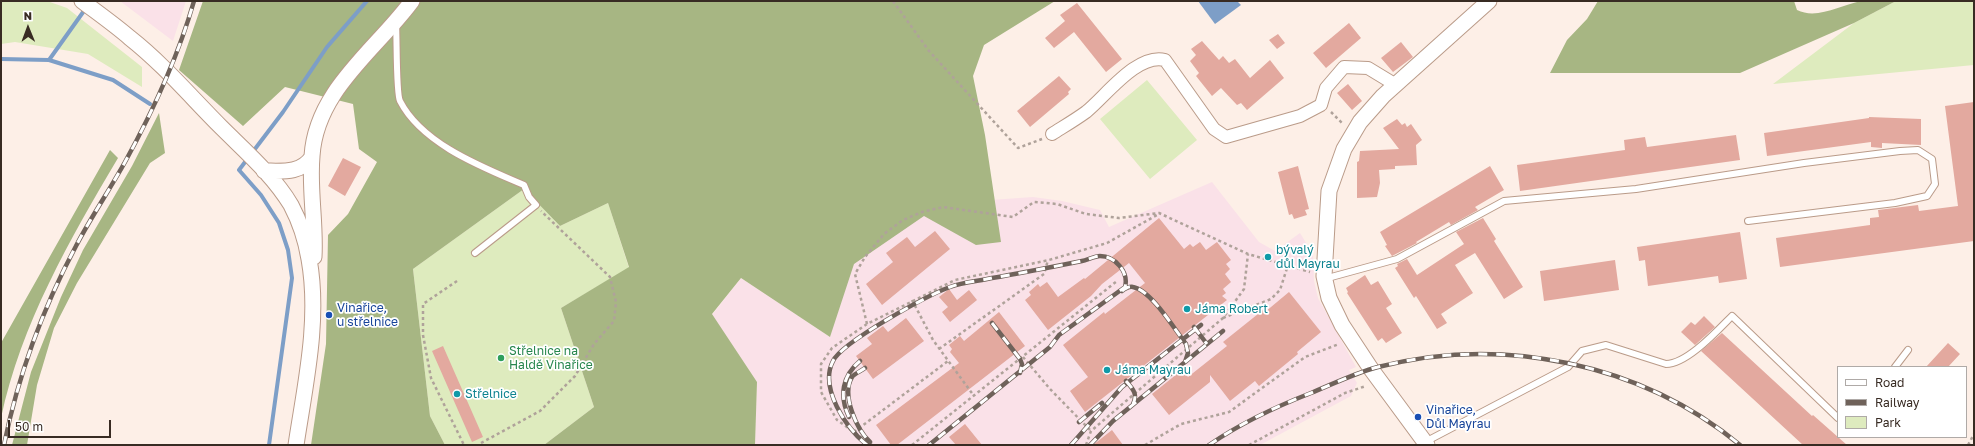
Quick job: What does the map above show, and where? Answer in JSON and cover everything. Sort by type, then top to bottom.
[{"type":"street","points":[[82,1],[131,39],[260,167],[285,197],[297,218],[305,240],[312,279]]},
{"type":"street","points":[[296,445],[313,317],[312,279],[315,232],[312,157],[315,139],[333,94],[349,72],[396,23],[412,1]]},
{"type":"street","points":[[1426,444],[1379,381],[1350,338],[1329,298],[1324,278],[1330,191],[1344,149],[1360,122],[1383,96],[1489,1]]},
{"type":"street","points":[[1052,134],[1085,112],[1137,65],[1156,58],[1165,60],[1214,129],[1226,137],[1300,116],[1321,105],[1326,88],[1344,67],[1368,68],[1396,85]]},
{"type":"street","points":[[260,167],[287,171],[296,169],[305,164],[312,157]]},
{"type":"lane","points":[[396,23],[399,100],[422,130],[469,161],[524,185],[529,197],[536,205],[474,253]]},
{"type":"lane","points":[[1324,278],[1397,259],[1504,200],[1636,189],[1804,163],[1900,151],[1918,150],[1932,159],[1935,184],[1927,196],[1895,203],[1748,221]]},
{"type":"lane","points":[[1426,444],[1568,367],[1582,351],[1606,344],[1666,364],[1674,364],[1702,345],[1732,316],[1837,417]]},
{"type":"lane","points":[[1896,366],[1908,350]]},
{"type":"path","points":[[893,1],[928,51],[1018,148],[1052,134]]},
{"type":"path","points":[[1321,105],[1344,126]]},
{"type":"path","points":[[867,324],[855,274],[865,257],[884,234],[903,220],[922,212],[943,207],[1013,217],[1034,202],[1057,204],[1086,214],[1119,218],[1160,213],[1248,254],[1324,278]]},
{"type":"path","points":[[481,443],[540,411],[575,376],[594,344],[614,321],[616,302],[610,277],[536,205]]},
{"type":"path","points":[[872,445],[837,420],[821,392],[822,364],[832,348],[867,324],[912,300],[955,280],[1048,260],[1106,243],[1160,213]]},
{"type":"path","points":[[1086,445],[1091,431],[1223,318],[1244,289],[1248,254]]},
{"type":"path","points":[[939,349],[1044,274],[1048,260]]},
{"type":"path","points":[[1223,318],[1270,299],[1280,290],[1288,266]]},
{"type":"path","points":[[457,281],[423,304],[423,335],[431,378],[464,445]]},
{"type":"path","points":[[912,445],[1024,357],[1117,281]]},
{"type":"path","points":[[912,300],[939,349],[974,396]]},
{"type":"path","points":[[1145,445],[1181,424],[1229,412],[1305,357],[1329,349],[1350,338]]},
{"type":"path","points":[[1024,357],[1050,389],[1091,431]]},
{"type":"path","points":[[854,432],[948,362]]},
{"type":"path","points":[[1249,445],[1345,393],[1379,381]]},
{"type":"path","points":[[1968,445],[1974,434]]},
{"type":"shaded area","points":[[120,1],[186,1],[173,41]]},
{"type":"shaded area","points":[[1212,182],[1259,242],[1275,251],[1300,233],[1313,254],[1314,281],[1318,298],[1356,367],[1349,370],[1357,383],[1351,396],[1260,445],[755,445],[757,382],[712,315],[741,278],[830,337],[849,258],[935,204],[1033,197],[1062,201],[1100,210],[1109,227]]},
{"type":"green space","points":[[1,1],[47,1],[67,8],[142,67],[142,87],[88,54],[15,42],[1,44]]},
{"type":"green space","points":[[203,1],[1055,1],[984,45],[973,76],[985,135],[1001,242],[976,245],[924,216],[854,264],[830,337],[741,278],[712,314],[757,382],[755,445],[544,445],[594,407],[561,308],[629,267],[608,203],[560,226],[524,189],[413,269],[430,416],[445,445],[311,445],[326,344],[328,235],[348,214],[377,162],[359,149],[353,104],[285,87],[243,126],[179,70]]},
{"type":"green space","points":[[1598,1],[1794,1],[1797,10],[1805,13],[1821,13],[1861,1],[1896,1],[1854,23],[1740,73],[1550,73],[1567,40],[1587,19]]},
{"type":"green space","points":[[1896,1],[1974,1],[1974,65],[1773,84],[1854,23]]},
{"type":"green space","points":[[1147,80],[1197,140],[1150,179],[1100,119]]},
{"type":"green space","points":[[159,113],[165,153],[150,163],[77,283],[54,328],[37,385],[27,445],[12,445],[31,372],[61,297],[83,250],[132,166]]},
{"type":"green space","points":[[110,150],[118,158],[65,251],[34,316],[10,383],[1,418],[1,343]]},
{"type":"green space","name":"Střelnice na Haldě Vinařice","points":[[524,189],[560,226],[608,203],[629,268],[561,308],[594,407],[544,445],[445,445],[430,416],[413,269]]},
{"type":"water","points":[[1198,1],[1237,1],[1241,5],[1215,24]]},
{"type":"building","points":[[1077,3],[1122,59],[1106,72],[1074,32],[1054,48],[1045,38],[1065,21],[1060,15]]},
{"type":"building","points":[[1349,23],[1361,38],[1326,68],[1313,53]]},
{"type":"building","points":[[1278,34],[1285,43],[1277,49],[1269,40]]},
{"type":"building","points":[[1202,41],[1219,60],[1223,56],[1229,63],[1235,59],[1250,78],[1270,60],[1284,78],[1247,110],[1241,103],[1237,105],[1221,88],[1212,96],[1196,76],[1199,73],[1190,61],[1196,55],[1191,49]]},
{"type":"building","points":[[1401,42],[1413,57],[1393,72],[1381,58]]},
{"type":"building","points":[[1059,76],[1071,89],[1068,92],[1069,94],[1030,127],[1017,111]]},
{"type":"building","points":[[1348,84],[1362,101],[1352,110],[1337,93]]},
{"type":"building","points":[[1974,102],[1974,241],[1780,267],[1776,238],[1870,225],[1870,218],[1879,217],[1878,210],[1918,205],[1919,211],[1958,206],[1945,106]]},
{"type":"building","points":[[1869,117],[1921,119],[1921,145],[1882,143],[1882,148],[1871,147],[1871,142],[1767,156],[1764,133]]},
{"type":"building","points":[[1397,119],[1402,125],[1405,123],[1407,127],[1411,124],[1422,140],[1416,145],[1417,165],[1395,166],[1395,169],[1379,170],[1380,183],[1377,197],[1357,198],[1357,162],[1359,161],[1360,151],[1399,149],[1383,128]]},
{"type":"building","points":[[1736,135],[1740,160],[1520,191],[1517,165],[1625,150],[1624,140],[1645,137],[1647,147]]},
{"type":"building","points":[[343,158],[361,167],[345,196],[328,186]]},
{"type":"building","points":[[1298,166],[1309,209],[1305,210],[1307,215],[1294,219],[1292,214],[1289,215],[1278,172]]},
{"type":"building","points":[[1490,166],[1504,190],[1475,207],[1478,210],[1451,225],[1449,222],[1416,242],[1417,243],[1392,256],[1385,246],[1387,245],[1380,232]]},
{"type":"building","points":[[1159,218],[1184,249],[1190,244],[1193,247],[1200,242],[1206,250],[1217,242],[1231,260],[1226,264],[1230,269],[1225,274],[1231,282],[1223,289],[1226,293],[1222,296],[1227,300],[1085,412],[1070,391],[1088,377],[1063,345],[1104,312],[1105,314],[1145,283],[1129,263],[1102,284],[1091,296],[1048,330],[1025,300],[1031,295],[1029,292],[1038,284],[1040,287],[1047,282],[1058,297],[1084,278],[1085,279]]},
{"type":"building","points":[[1483,218],[1496,239],[1494,241],[1523,287],[1504,299],[1475,253],[1455,265],[1473,293],[1441,314],[1447,323],[1437,329],[1416,296],[1414,298],[1395,268],[1398,266],[1397,264],[1407,259],[1417,275],[1464,244],[1456,232]]},
{"type":"building","points":[[935,231],[950,249],[882,305],[866,284],[893,262],[886,253],[907,237],[915,247]]},
{"type":"building","points":[[1740,232],[1747,279],[1719,283],[1718,276],[1648,286],[1645,260],[1639,261],[1637,247]]},
{"type":"building","points":[[1615,260],[1619,290],[1544,301],[1540,271]]},
{"type":"building","points":[[1365,275],[1371,285],[1378,281],[1392,304],[1386,308],[1402,333],[1386,343],[1382,338],[1378,341],[1347,293],[1346,288]]},
{"type":"building","points":[[949,289],[957,300],[969,290],[977,300],[950,322],[942,312],[948,307],[939,297]]},
{"type":"building","points":[[1289,292],[1321,332],[1297,352],[1298,354],[1259,386],[1255,381],[1230,401],[1210,375],[1210,382],[1169,415],[1152,394],[1182,370],[1188,377],[1227,346],[1223,342],[1263,310],[1265,312]]},
{"type":"building","points":[[999,312],[1025,346],[897,445],[891,445],[876,425],[959,363],[950,352],[952,349],[949,345],[960,336],[964,341]]},
{"type":"building","points":[[1704,316],[1715,327],[1695,345],[1681,332],[1691,322],[1695,325]]},
{"type":"building","points":[[906,318],[924,341],[873,379],[856,356],[872,344],[867,338],[883,326],[888,332]]},
{"type":"building","points":[[1722,333],[1812,416],[1813,415],[1837,436],[1837,438],[1847,445],[1803,445],[1701,351]]},
{"type":"building","points":[[1948,343],[1960,354],[1949,366],[1927,366]]},
{"type":"building","name":"Střelnice","points":[[443,346],[483,437],[472,442],[432,351]]},
{"type":"building","points":[[965,424],[982,445],[956,445],[949,437]]},
{"type":"building","points":[[1112,430],[1123,445],[1093,445]]},
{"type":"waterway","points":[[269,445],[292,278],[288,250],[279,223],[261,195],[239,170],[283,112],[327,47],[367,1]]},
{"type":"waterway","points":[[1,59],[49,60],[86,8]]},
{"type":"waterway","points":[[49,60],[113,80],[150,104]]},
{"type":"railway","points":[[4,445],[24,368],[42,318],[82,235],[125,162],[155,103],[173,63],[194,1]]},
{"type":"railway","points":[[867,445],[859,438],[843,418],[832,395],[829,383],[833,361],[840,353],[868,331],[924,299],[955,285],[1082,261],[1098,256],[1111,259],[1120,266],[1125,276],[1125,287],[1059,335],[1050,347],[929,445]]},
{"type":"railway","points":[[1122,291],[1133,287],[1147,295],[1155,303],[1186,344],[1188,353],[1185,362]]},
{"type":"railway","points":[[992,323],[1020,359],[1022,364],[1020,373]]},
{"type":"railway","points":[[1071,445],[1122,387],[1201,325]]},
{"type":"railway","points":[[1194,327],[1207,344]]},
{"type":"railway","points":[[1090,445],[1113,421],[1223,331]]},
{"type":"railway","points":[[1209,445],[1233,430],[1271,410],[1361,372],[1378,367],[1425,358],[1473,354],[1521,356],[1568,363],[1615,376],[1659,394],[1701,417],[1740,445]]},
{"type":"railway","points":[[849,417],[844,402],[844,387],[849,373],[860,361]]},
{"type":"railway","points":[[865,368],[852,377],[849,384],[848,393],[849,402],[856,421],[870,442]]},
{"type":"railway","points":[[1126,381],[1133,389],[1135,394],[1133,404]]},
{"type":"railway","points":[[1079,422],[1102,403]]},
{"type":"place","name":"bývalý důl Mayrau","points":[[1268,257]]},
{"type":"place","name":"Jáma Robert","points":[[1187,309]]},
{"type":"place","name":"Vinařice, u střelnice","points":[[329,315]]},
{"type":"place","name":"Střelnice na Haldě Vinařice","points":[[501,358]]},
{"type":"place","name":"Jáma Mayrau","points":[[1107,370]]},
{"type":"place","name":"Střelnice","points":[[457,394]]},
{"type":"place","name":"Vinařice, Důl Mayrau","points":[[1418,417]]}]
